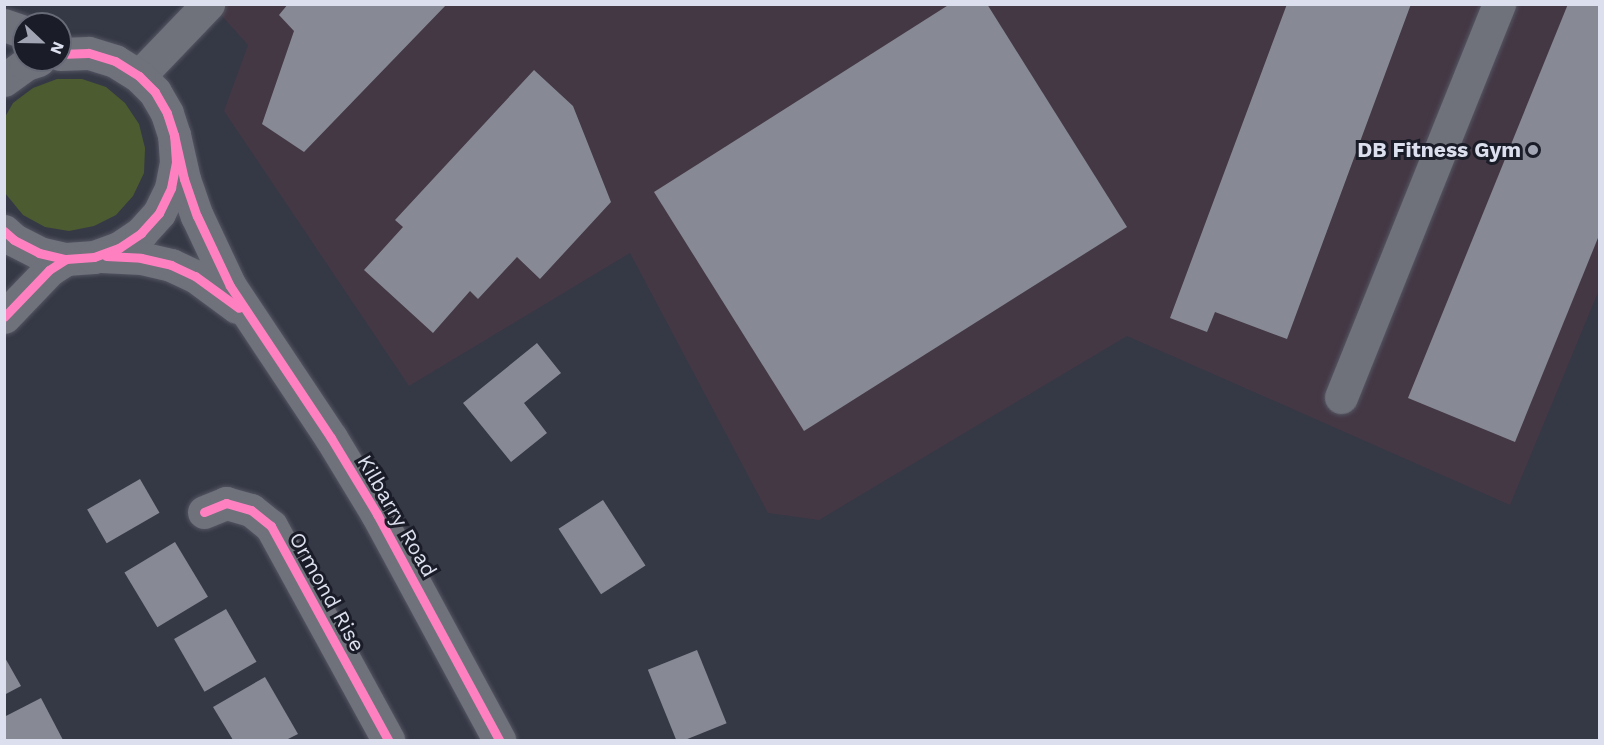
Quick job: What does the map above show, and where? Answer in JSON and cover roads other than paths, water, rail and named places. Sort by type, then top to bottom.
[{"type":"street","points":[[139,76],[208,4]]},
{"type":"street","points":[[1341,397],[1499,4]]},
{"type":"street","points":[[4,317],[49,270],[80,258],[119,248],[141,233],[159,213],[171,188],[177,162],[174,135],[167,113],[155,92],[139,76],[115,61],[72,52]]},
{"type":"street","name":"Kilbarry Road","points":[[174,135],[184,179],[197,216],[230,286],[331,438],[377,514],[500,741]]},
{"type":"street","name":"Kilbarry Road","points":[[4,231],[14,240],[39,253],[80,258],[119,256],[171,265],[213,288],[250,318]]},
{"type":"street","name":"Ormond Rise","points":[[204,512],[226,503],[250,510],[271,526],[388,741]]},
{"type":"place","name":"DB Fitness Gym","points":[[1533,150]]}]
